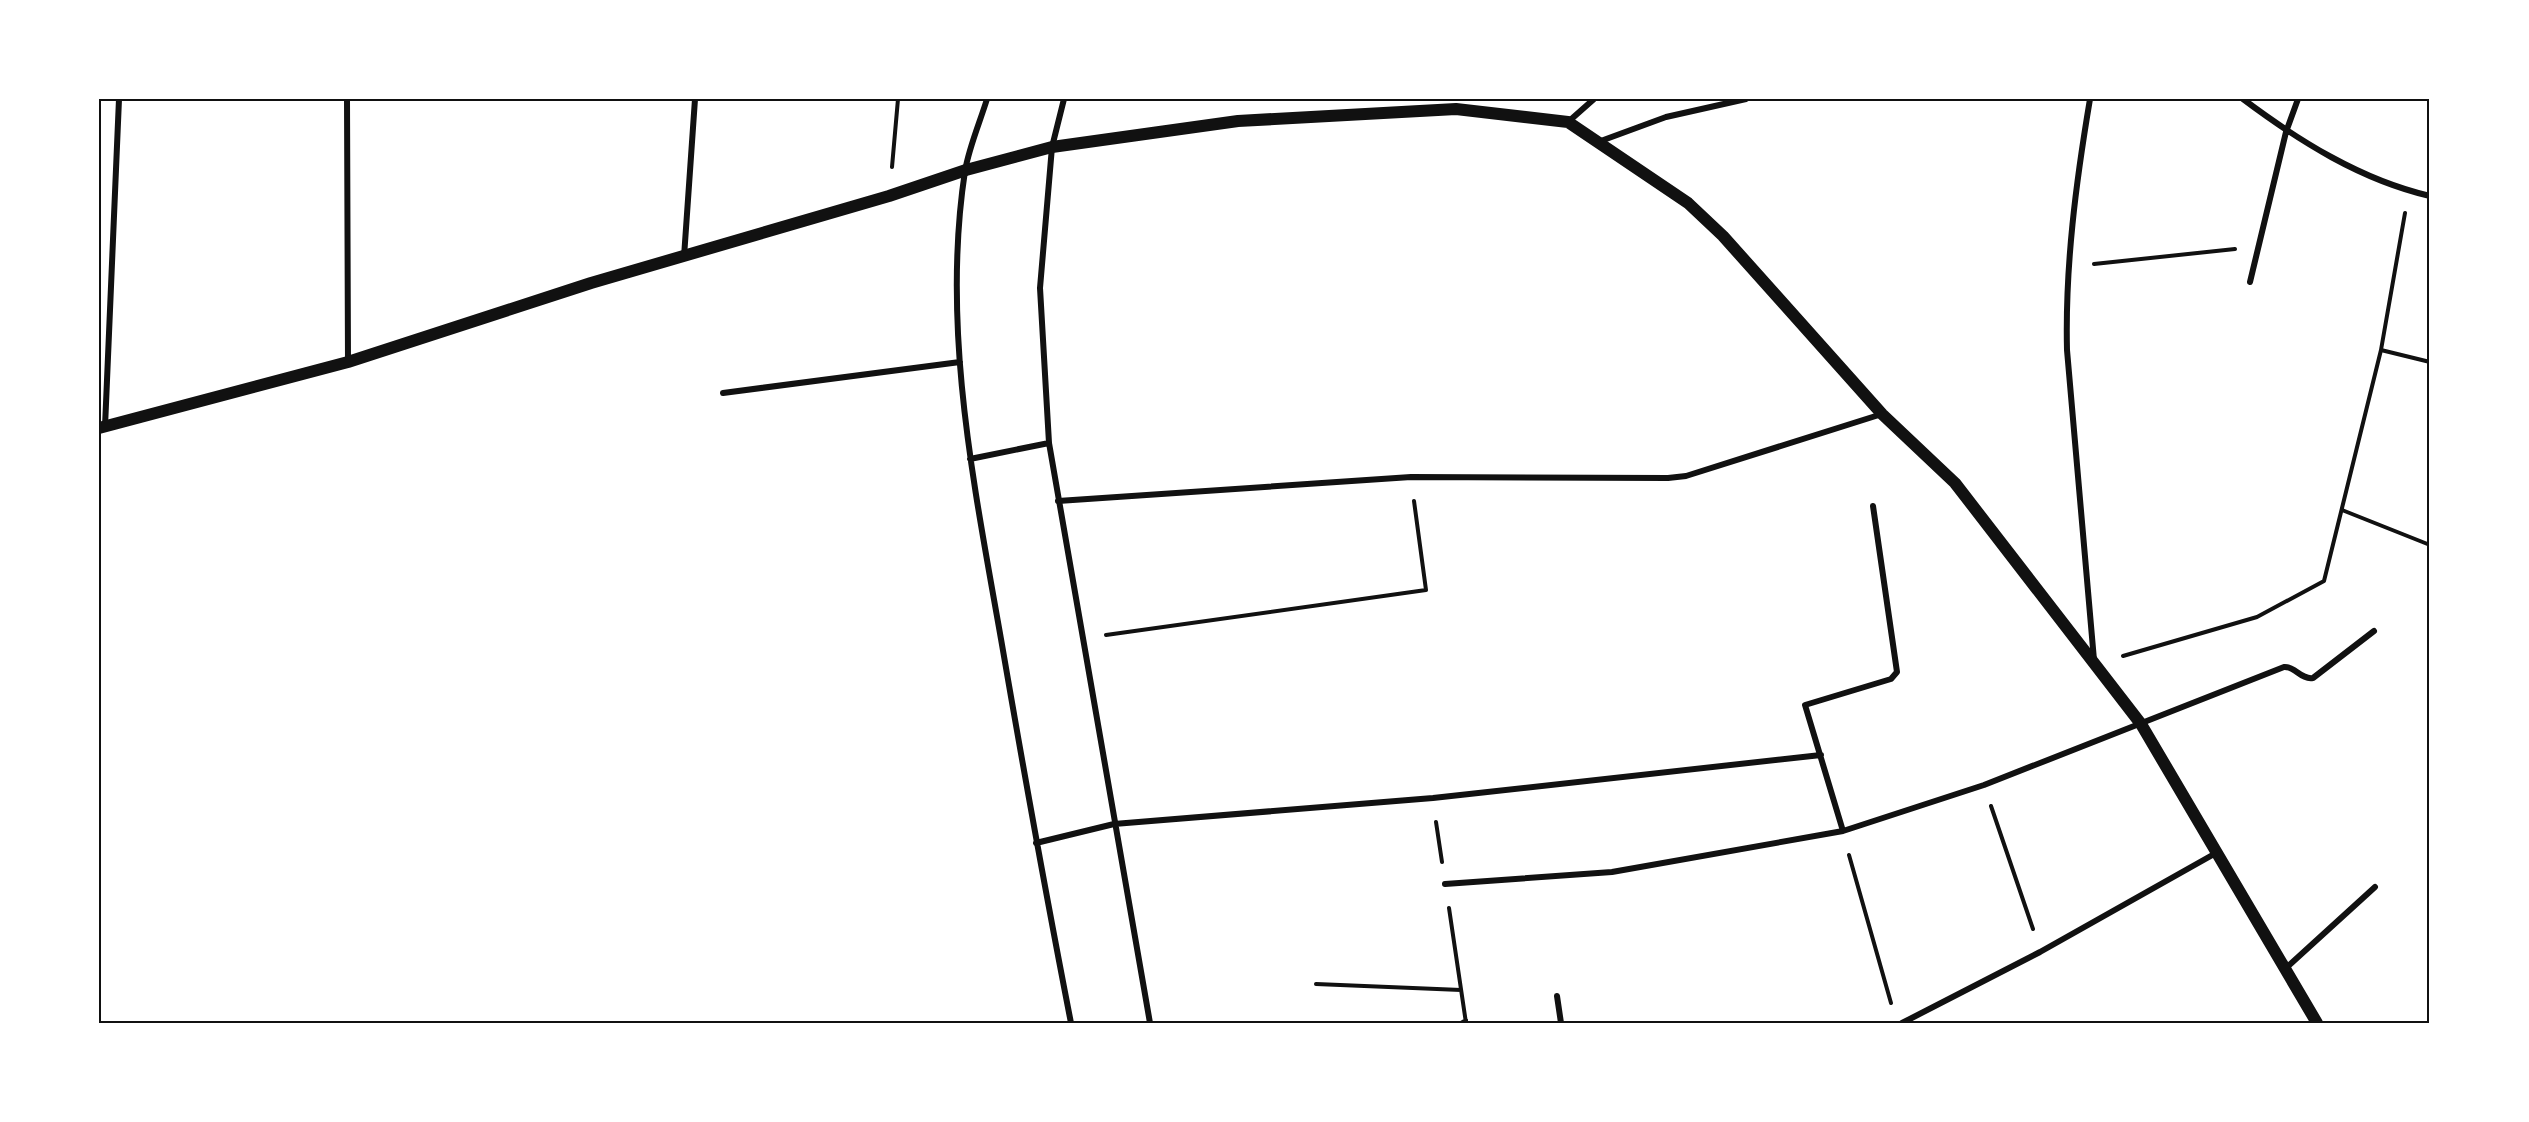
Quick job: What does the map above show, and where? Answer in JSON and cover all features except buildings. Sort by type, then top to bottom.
[{"type":"main road","points":[[102,428],[348,362],[591,283],[889,196],[966,170],[1052,147],[1238,121],[1455,104],[1568,122],[1688,202],[1723,236],[1882,414],[1956,483],[2141,724],[2318,1023]]},
{"type":"street","points":[[102,428],[119,99]]},
{"type":"street","points":[[347,99],[348,362]]},
{"type":"street","points":[[684,257],[695,99]]},
{"type":"street","points":[[987,99],[966,170],[956,269],[960,362],[970,459],[1036,843],[1071,1023]]},
{"type":"street","points":[[1064,99],[1052,147],[1040,288],[1049,443],[1150,1023]]},
{"type":"street","points":[[1568,122],[1594,99]]},
{"type":"street","points":[[1597,142],[1666,117],[1746,99]]},
{"type":"street","points":[[2090,99],[2076,185],[2066,309],[2067,351],[2095,665]]},
{"type":"street","points":[[2243,99],[2286,132],[2371,177],[2408,191],[2430,196]]},
{"type":"street","points":[[2250,282],[2286,132],[2298,99]]},
{"type":"street","points":[[723,393],[960,362]]},
{"type":"street","points":[[1058,501],[1411,477],[1652,479],[1686,476],[1882,414]]},
{"type":"street","points":[[970,459],[1049,443]]},
{"type":"street","points":[[1843,831],[1806,703],[1891,679],[1897,672],[1873,506]]},
{"type":"street","points":[[1445,884],[1612,872],[1843,831],[1984,785],[2284,667],[2290,667],[2306,678],[2313,678],[2374,631]]},
{"type":"street","points":[[1036,843],[1114,824],[1433,798],[1821,755]]},
{"type":"street","points":[[1902,1023],[2040,952],[2216,853]]},
{"type":"street","points":[[2286,968],[2374,887]]},
{"type":"street","points":[[1557,996],[1562,1023]]},
{"type":"path","points":[[889,196],[898,99]]},
{"type":"path","points":[[2095,665],[2257,617],[2324,581],[2381,350],[2408,191]]},
{"type":"path","points":[[2069,267],[2258,246]]},
{"type":"path","points":[[2381,350],[2430,362]]},
{"type":"path","points":[[1082,639],[1426,590],[1411,477]]},
{"type":"path","points":[[2342,510],[2430,545]]},
{"type":"path","points":[[1984,785],[2040,952]]},
{"type":"path","points":[[1433,798],[1466,1021],[1461,1023]]},
{"type":"path","points":[[1843,831],[1893,1012]]},
{"type":"path","points":[[1316,984],[1461,990]]}]
